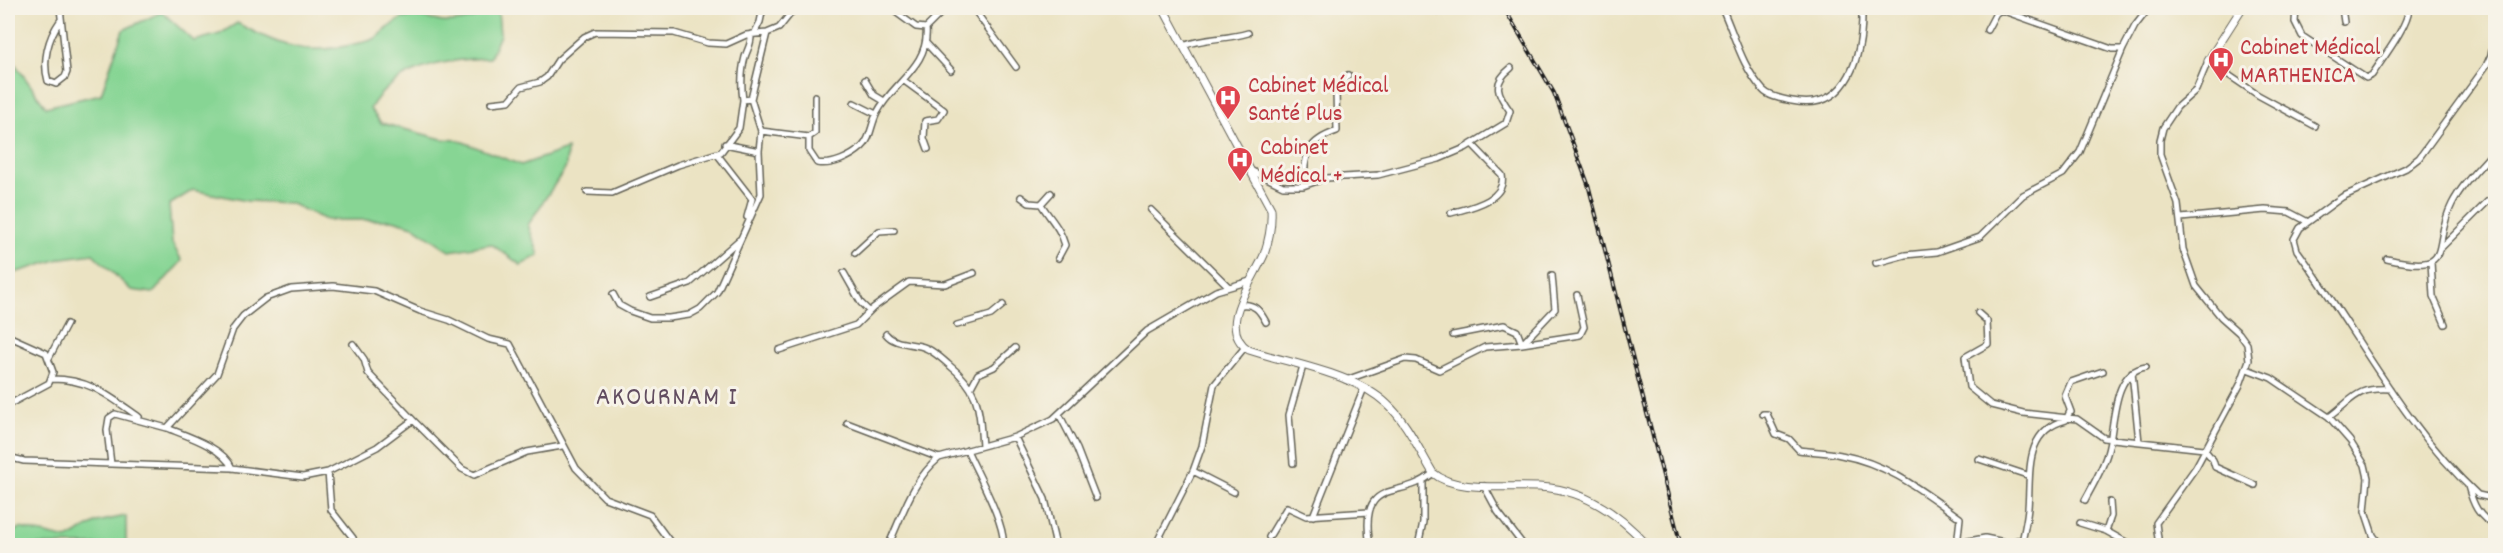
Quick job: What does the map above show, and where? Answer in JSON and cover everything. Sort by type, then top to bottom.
[{"type":"street","points":[[60,8],[67,72],[56,84],[48,81],[45,70],[50,39],[60,21]]},
{"type":"street","points":[[586,192],[612,193],[678,165],[717,154],[723,150],[725,144],[739,128],[743,100],[740,86],[745,57],[763,8]]},
{"type":"street","points":[[491,104],[509,101],[521,87],[540,82],[547,77],[558,60],[584,37],[595,32],[610,30],[674,33],[708,44],[721,44],[779,28],[795,8]]},
{"type":"street","points":[[890,8],[916,27],[926,28]]},
{"type":"street","points":[[810,137],[811,158],[817,163],[830,165],[866,143],[876,114],[884,101],[921,56],[926,43],[926,28],[946,8]]},
{"type":"street","points":[[973,8],[1016,67]]},
{"type":"street","points":[[1163,8],[1268,202],[1271,216],[1266,248],[1241,305],[1235,332],[1245,347],[1364,388],[1376,395],[1394,412],[1433,473],[1447,482],[1484,486],[1552,488],[1590,499],[1613,514],[1648,546]]},
{"type":"street","points":[[1722,8],[1741,57],[1764,92],[1801,103],[1817,103],[1828,98],[1844,83],[1860,45],[1862,8]]},
{"type":"street","points":[[1876,263],[1905,255],[1937,252],[1980,237],[2023,195],[2063,174],[2076,158],[2094,123],[2123,49],[2135,26],[2149,8]]},
{"type":"street","points":[[2159,546],[2156,523],[2196,467],[2247,369],[2249,360],[2247,344],[2196,286],[2183,249],[2181,218],[2160,154],[2161,133],[2177,107],[2196,90],[2208,62],[2242,8]]},
{"type":"street","points":[[2296,8],[2295,22],[2302,36],[2366,78],[2372,75],[2389,48],[2407,17],[2409,8]]},
{"type":"street","points":[[2342,8],[2344,22]]},
{"type":"street","points":[[1987,30],[1995,13],[2001,9],[2112,49],[2123,49]]},
{"type":"street","points":[[2496,27],[2491,55],[2486,66],[2419,158],[2406,168],[2342,196],[2296,234],[2296,246],[2338,306],[2390,389],[2438,452],[2482,497],[2496,491]]},
{"type":"street","points":[[613,294],[619,305],[650,318],[689,315],[700,309],[717,292],[759,201],[762,185],[759,151],[761,131],[751,99],[767,33]]},
{"type":"street","points":[[1183,46],[1202,39],[1229,38],[1248,33]]},
{"type":"street","points":[[926,43],[951,70]]},
{"type":"street","points":[[2208,62],[2258,96],[2316,126]]},
{"type":"street","points":[[1250,170],[1272,182],[1304,186],[1326,178],[1378,175],[1439,159],[1472,144],[1503,125],[1509,117],[1509,111],[1500,96],[1499,82],[1501,76],[1511,68]]},
{"type":"street","points":[[1304,186],[1305,168],[1313,142],[1338,129],[1335,94],[1338,86],[1348,75]]},
{"type":"street","points":[[865,80],[877,99],[884,101]]},
{"type":"street","points":[[903,80],[944,110],[940,118],[925,121],[924,138],[928,149]]},
{"type":"street","points":[[761,131],[810,137],[815,133],[815,96]]},
{"type":"street","points":[[743,100],[751,99]]},
{"type":"street","points":[[854,103],[876,114]]},
{"type":"street","points":[[725,144],[759,151]]},
{"type":"street","points":[[1451,213],[1480,205],[1491,199],[1502,182],[1502,175],[1472,144]]},
{"type":"street","points":[[2441,248],[2453,202],[2496,149]]},
{"type":"street","points":[[717,154],[752,199],[759,201]]},
{"type":"street","points":[[1041,204],[1051,193]]},
{"type":"street","points":[[1021,197],[1029,203],[1041,204],[1056,222],[1065,245],[1058,258]]},
{"type":"street","points":[[650,297],[690,283],[741,236],[752,199]]},
{"type":"street","points":[[2445,324],[2433,296],[2431,262],[2441,248],[2487,202]]},
{"type":"street","points":[[1151,210],[1229,287]]},
{"type":"street","points":[[2181,218],[2265,210],[2289,212],[2308,222]]},
{"type":"street","points":[[855,253],[879,231],[894,230]]},
{"type":"street","points":[[2387,259],[2409,264],[2431,262]]},
{"type":"street","points":[[844,273],[869,311]]},
{"type":"street","points":[[779,350],[856,325],[869,311],[884,302],[900,286],[909,282],[945,284],[974,273]]},
{"type":"street","points":[[1522,344],[1555,309],[1552,275]]},
{"type":"street","points":[[888,546],[917,484],[930,466],[939,459],[1015,437],[1042,426],[1059,414],[1142,334],[1190,304],[1229,287],[1250,281]]},
{"type":"street","points":[[167,428],[217,374],[233,329],[254,306],[291,289],[333,286],[374,291],[413,309],[450,320],[488,339],[510,344],[562,446],[576,468],[598,493],[650,515],[673,546]]},
{"type":"street","points":[[1344,381],[1405,359],[1416,360],[1439,370],[1485,347],[1522,344],[1584,332],[1577,295]]},
{"type":"street","points":[[957,325],[991,315],[1002,305]]},
{"type":"street","points":[[1241,305],[1253,306],[1260,310],[1266,322]]},
{"type":"street","points":[[1978,313],[1987,321],[1989,338],[1988,344],[1965,357],[1969,387],[1991,405],[2023,413],[2069,414],[2098,435],[2110,439],[2204,449],[2213,460],[2215,467],[2255,485]]},
{"type":"street","points":[[49,358],[68,324]]},
{"type":"street","points":[[1453,335],[1504,325],[1517,331],[1522,344]]},
{"type":"street","points":[[886,334],[895,341],[923,346],[971,387],[978,403],[982,446]]},
{"type":"street","points":[[8,336],[40,349],[49,358],[52,379]]},
{"type":"street","points":[[353,344],[364,359],[368,374],[462,470],[474,475],[527,452],[562,446]]},
{"type":"street","points":[[1155,546],[1193,471],[1202,446],[1214,385],[1245,347]]},
{"type":"street","points":[[971,387],[978,374],[994,367],[1015,348]]},
{"type":"street","points":[[1293,464],[1289,415],[1303,366]]},
{"type":"street","points":[[2085,500],[2108,452],[2115,427],[2117,396],[2132,372],[2146,367]]},
{"type":"street","points":[[2247,369],[2271,378],[2329,417],[2365,465],[2368,478],[2365,512],[2373,535],[2381,546]]},
{"type":"street","points":[[2069,414],[2065,396],[2071,382],[2103,371]]},
{"type":"street","points":[[2132,372],[2139,442]]},
{"type":"street","points":[[8,405],[52,379],[72,379],[86,383],[112,397],[142,419]]},
{"type":"street","points":[[1313,516],[1364,388]]},
{"type":"street","points":[[2329,417],[2351,396],[2372,389],[2390,389]]},
{"type":"street","points":[[111,464],[106,430],[109,418],[115,414],[142,419],[204,444],[225,458],[232,468]]},
{"type":"street","points":[[1059,414],[1077,449],[1096,498]]},
{"type":"street","points":[[1763,414],[1767,414],[1776,434],[1789,439],[1799,450],[1839,454],[1878,465],[1922,490],[1960,518],[1958,544],[1985,538],[2009,543],[2023,538]]},
{"type":"street","points":[[2021,546],[2028,509],[2027,475],[2032,451],[2044,431],[2069,414]]},
{"type":"street","points":[[8,457],[24,461],[232,468],[303,477],[328,472],[377,447],[413,420]]},
{"type":"street","points":[[847,423],[939,459]]},
{"type":"street","points":[[1015,437],[1045,499],[1056,546]]},
{"type":"street","points":[[967,450],[1002,527],[1003,546]]},
{"type":"street","points":[[1979,459],[2027,475]]},
{"type":"street","points":[[1193,471],[1234,492]]},
{"type":"street","points":[[328,472],[332,510],[353,538]]},
{"type":"street","points":[[1370,546],[1367,527],[1369,512],[1375,500],[1396,487],[1423,482],[1433,473]]},
{"type":"street","points":[[1418,546],[1423,522],[1423,482]]},
{"type":"street","points":[[2468,485],[2474,507],[2484,519],[2496,526]]},
{"type":"street","points":[[1484,486],[1498,512],[1524,546]]},
{"type":"street","points":[[2106,531],[2111,516],[2110,502]]},
{"type":"street","points":[[1269,537],[1287,507],[1306,516],[1369,512]]},
{"type":"street","points":[[2080,523],[2106,531],[2133,546]]},
{"type":"green space","points":[[498,11],[500,35],[490,58],[456,61],[422,68],[392,84],[370,109],[381,123],[442,139],[458,140],[521,165],[567,149],[566,167],[528,225],[539,255],[521,265],[491,244],[450,251],[413,226],[393,220],[326,220],[290,203],[247,201],[193,190],[169,205],[172,243],[182,261],[153,293],[131,290],[93,254],[63,258],[8,275],[8,54],[46,107],[101,94],[123,30],[162,12],[194,41],[220,34],[237,23],[279,43],[305,49],[319,49],[371,40],[396,22],[409,17],[451,22]]},
{"type":"green space","points":[[126,516],[126,545],[8,545],[8,534],[20,528],[67,539],[97,522]]},
{"type":"railway","points":[[1504,8],[1554,93],[1588,184],[1681,546]]},
{"type":"place","name":"Cabinet Médical MARTHENICA","points":[[2221,83]]},
{"type":"place","name":"Cabinet Médical Santé Plus","points":[[1228,121]]},
{"type":"place","name":"Cabinet Médical +","points":[[1240,183]]},
{"type":"district","name":"AKOURNAM I","points":[[667,395]]}]
